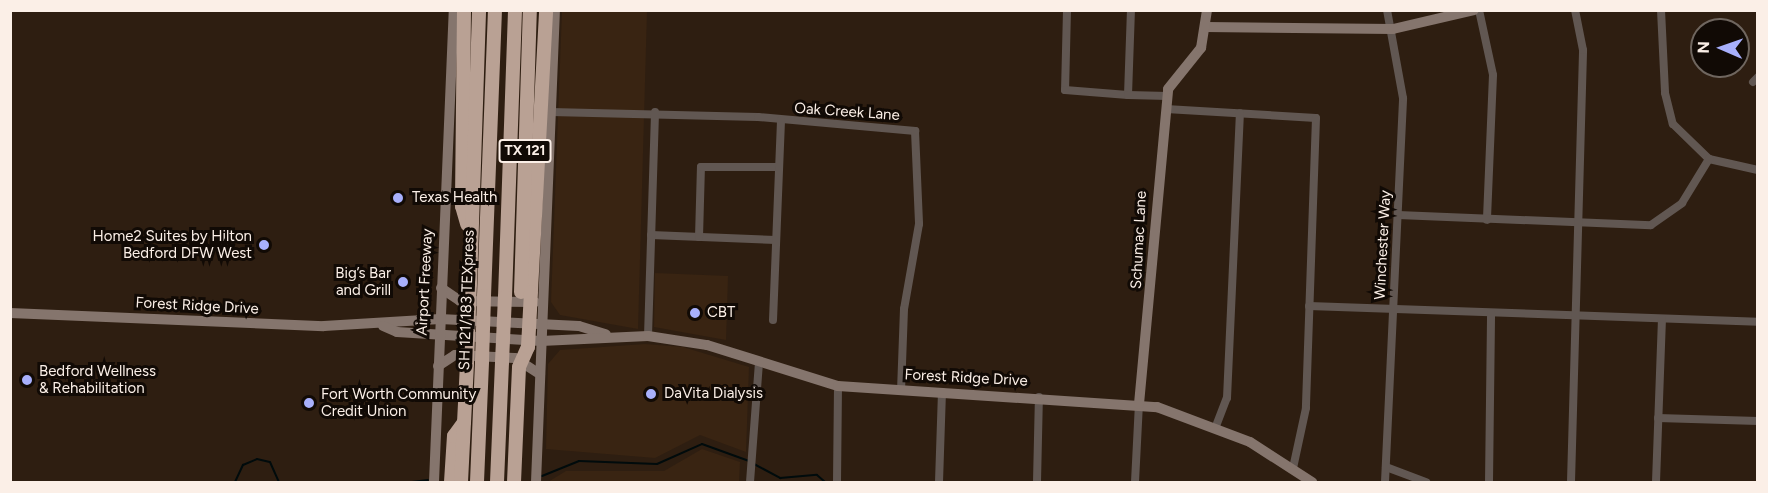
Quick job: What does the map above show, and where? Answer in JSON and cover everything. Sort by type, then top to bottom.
[{"type":"highway","points":[[464,10],[462,206],[471,240]]},
{"type":"highway","points":[[461,483],[479,10]]},
{"type":"highway","name":"SH 121/183 TEXpress","points":[[477,483],[495,10]]},
{"type":"highway","points":[[497,483],[515,10]]},
{"type":"highway","name":"TX 121","points":[[514,483],[519,371],[532,294],[530,10]]},
{"type":"highway","points":[[532,294],[546,10]]},
{"type":"highway","points":[[451,483],[454,436],[464,423]]},
{"type":"highway","points":[[515,461],[523,483]]},
{"type":"main road","name":"Airport Freeway","points":[[434,483],[454,10]]},
{"type":"main road","points":[[441,288],[460,302],[528,305],[532,294],[551,112],[555,10]]},
{"type":"main road","name":"Schumac Lane","points":[[1138,404],[1168,96],[1171,84],[1201,48],[1207,10]]},
{"type":"main road","points":[[1206,27],[1393,28],[1474,10]]},
{"type":"main road","points":[[532,294],[542,324],[536,483]]},
{"type":"main road","name":"Forest Ridge Drive","points":[[10,313],[383,326],[439,334],[541,341],[606,334]]},
{"type":"main road","name":"Forest Ridge Drive","points":[[383,326],[398,319],[542,324],[606,334],[648,336],[692,342],[838,386],[1138,404],[1216,426],[1293,468],[1311,483]]},
{"type":"main road","points":[[438,366],[455,355],[515,358],[540,374]]},
{"type":"street","points":[[1067,10],[1065,90],[1168,96]]},
{"type":"street","points":[[1128,95],[1131,10]]},
{"type":"street","name":"Winchester Way","points":[[1385,483],[1403,76],[1387,10]]},
{"type":"street","points":[[1479,10],[1493,58],[1487,220]]},
{"type":"street","points":[[1571,483],[1575,224],[1583,50],[1575,10]]},
{"type":"street","points":[[1661,10],[1669,115],[1691,147],[1709,159],[1758,171]]},
{"type":"street","points":[[1166,110],[1289,115],[1317,121],[1306,408],[1293,468]]},
{"type":"street","name":"Oak Creek Lane","points":[[551,112],[655,112],[781,120],[918,134],[919,224],[904,309],[901,390]]},
{"type":"street","points":[[648,336],[655,112]]},
{"type":"street","points":[[1216,426],[1227,398],[1240,113]]},
{"type":"street","points":[[773,320],[781,120]]},
{"type":"street","points":[[1398,215],[1575,224],[1659,222],[1682,203],[1709,159]]},
{"type":"street","points":[[699,237],[701,167],[779,167]]},
{"type":"street","points":[[651,235],[776,240]]},
{"type":"street","points":[[1309,306],[1758,322]]},
{"type":"street","points":[[1489,483],[1491,313]]},
{"type":"street","points":[[1656,483],[1662,319]]},
{"type":"street","points":[[750,483],[759,362]]},
{"type":"street","points":[[837,483],[838,386]]},
{"type":"street","points":[[939,483],[942,392]]},
{"type":"street","points":[[1037,483],[1039,397]]},
{"type":"street","name":"Schumac Lane","points":[[1135,483],[1138,404]]},
{"type":"street","points":[[1658,418],[1758,421]]},
{"type":"street","points":[[1386,467],[1412,473],[1426,483]]},
{"type":"shaded area","points":[[562,11],[647,11],[638,329],[560,315],[551,302]]},
{"type":"shaded area","points":[[655,273],[728,276],[726,340],[654,327]]},
{"type":"shaded area","points":[[645,344],[683,347],[749,367],[746,452],[700,435],[655,458],[546,449],[548,364],[560,350]]},
{"type":"shaded area","points":[[702,449],[740,462],[739,482],[548,482],[566,471],[664,471]]},
{"type":"waterway","points":[[542,476],[579,461],[657,464],[702,444],[749,461]]},
{"type":"waterway","points":[[235,482],[243,465],[257,459],[270,462],[279,482]]},
{"type":"waterway","points":[[754,464],[780,478],[817,475],[825,482]]},
{"type":"waterway","points":[[412,482],[428,480]]},
{"type":"place","name":"Texas Health","points":[[398,198]]},
{"type":"place","name":"Home2 Suites by Hilton Bedford DFW West","points":[[264,245]]},
{"type":"place","name":"Big’s Bar and Grill","points":[[403,282]]},
{"type":"place","name":"CBT","points":[[695,313]]},
{"type":"place","name":"Bedford Wellness & Rehabilitation","points":[[27,380]]},
{"type":"place","name":"DaVita Dialysis","points":[[651,394]]},
{"type":"place","name":"Fort Worth Community Credit Union","points":[[309,403]]}]
